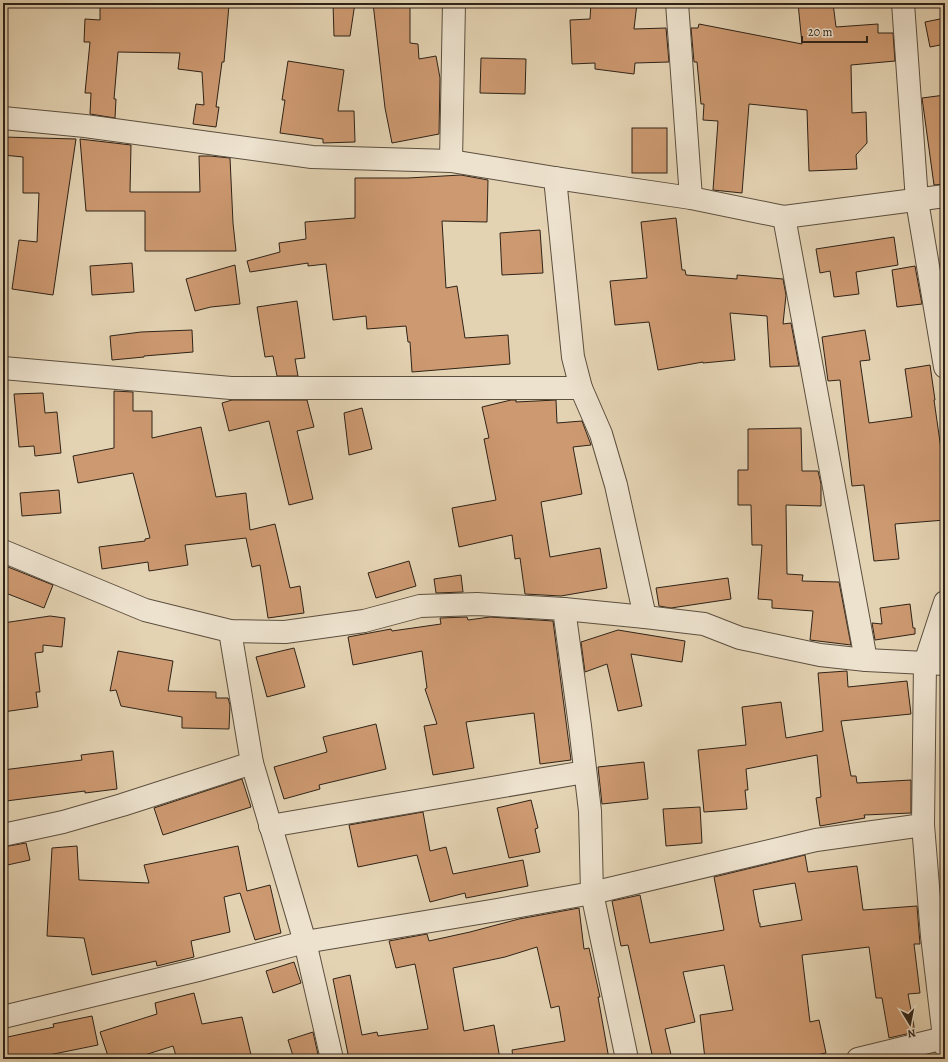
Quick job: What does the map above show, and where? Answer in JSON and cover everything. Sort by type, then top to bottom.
[{"type":"street","points":[[451,161],[454,3]]},
{"type":"street","points":[[677,3],[691,198]]},
{"type":"street","points":[[903,3],[917,201],[945,368]]},
{"type":"street","points":[[3,118],[84,126],[312,157],[451,161],[691,198],[784,217],[917,201],[945,196]]},
{"type":"street","points":[[555,178],[573,357],[581,388],[601,434],[616,484],[645,617]]},
{"type":"street","points":[[784,217],[866,660]]},
{"type":"street","points":[[3,368],[231,388],[581,388]]},
{"type":"street","points":[[3,551],[145,610],[230,631],[285,632],[364,621],[420,606],[477,604],[564,609],[704,624],[740,638],[820,655],[866,660],[935,664]]},
{"type":"street","points":[[858,1059],[944,1042],[932,936],[923,825],[935,664],[945,602]]},
{"type":"street","points":[[564,609],[590,811],[592,893],[627,1059]]},
{"type":"street","points":[[230,631],[252,763],[305,942],[332,1059]]},
{"type":"street","points":[[3,835],[63,822],[122,805],[252,763]]},
{"type":"street","points":[[270,826],[585,772]]},
{"type":"street","points":[[3,1017],[198,970],[305,942],[592,893],[816,840],[923,825]]},
{"type":"building","points":[[100,3],[216,3],[229,5],[224,62],[222,62],[216,107],[219,107],[216,127],[193,124],[196,104],[204,105],[202,72],[178,69],[180,53],[118,52],[114,99],[116,99],[115,118],[90,114],[91,93],[85,93],[90,42],[84,42],[85,19],[100,20]]},
{"type":"building","points":[[333,3],[355,3],[350,36],[334,36]]},
{"type":"building","points":[[373,3],[410,3],[410,43],[418,44],[419,59],[436,56],[440,78],[439,134],[392,143],[385,108]]},
{"type":"building","points":[[591,3],[637,3],[634,29],[666,28],[669,62],[635,63],[634,74],[595,69],[595,63],[572,64],[570,20],[590,19]]},
{"type":"building","points":[[798,3],[833,3],[836,27],[878,24],[878,33],[893,33],[895,61],[851,65],[852,113],[866,112],[867,143],[856,155],[857,169],[809,171],[807,110],[749,104],[742,193],[713,190],[718,121],[703,120],[704,104],[701,104],[697,62],[694,62],[691,28],[698,28],[699,24],[802,44]]},
{"type":"building","points":[[945,18],[945,44],[930,47],[925,22]]},
{"type":"building","points":[[481,58],[526,59],[525,94],[480,93]]},
{"type":"building","points":[[288,61],[344,70],[338,111],[354,111],[355,142],[323,143],[323,139],[280,133],[285,100],[282,100]]},
{"type":"building","points":[[945,95],[945,184],[934,185],[922,98]]},
{"type":"building","points":[[632,128],[667,128],[667,173],[632,173]]},
{"type":"building","points":[[3,137],[76,139],[53,295],[12,289],[19,240],[37,242],[39,193],[23,193],[23,157],[3,155]]},
{"type":"building","points":[[80,139],[131,145],[130,192],[200,192],[199,156],[230,158],[236,251],[145,251],[145,211],[86,211]]},
{"type":"building","points":[[461,175],[488,180],[487,222],[442,221],[446,288],[457,286],[465,338],[508,335],[510,364],[412,372],[410,342],[408,342],[406,326],[367,329],[366,316],[333,320],[326,264],[308,266],[308,263],[250,272],[247,261],[280,252],[279,243],[306,239],[305,222],[355,218],[355,178],[408,178]]},
{"type":"building","points":[[676,218],[682,270],[685,270],[686,275],[737,279],[737,275],[783,279],[786,295],[783,324],[791,323],[799,366],[770,367],[767,316],[730,313],[735,360],[703,362],[658,370],[649,322],[615,325],[610,281],[647,278],[641,222]]},
{"type":"building","points":[[540,230],[543,273],[502,275],[500,233]]},
{"type":"building","points":[[894,237],[898,265],[856,272],[859,294],[834,297],[830,271],[820,273],[816,249]]},
{"type":"building","points":[[945,262],[945,292],[940,263]]},
{"type":"building","points":[[132,263],[134,292],[92,295],[90,266]]},
{"type":"building","points":[[235,265],[240,304],[211,307],[195,311],[186,279]]},
{"type":"building","points":[[915,266],[922,304],[897,307],[892,270]]},
{"type":"building","points":[[297,301],[305,358],[295,359],[298,376],[277,376],[273,356],[265,357],[257,307]]},
{"type":"building","points":[[192,330],[193,352],[112,360],[110,336],[141,332]]},
{"type":"building","points":[[865,330],[870,360],[860,361],[869,423],[912,417],[905,369],[930,365],[945,477],[945,520],[895,524],[899,559],[874,561],[864,485],[852,486],[840,380],[828,381],[822,337]]},
{"type":"building","points":[[114,391],[133,392],[133,411],[152,411],[152,438],[201,427],[216,497],[246,493],[250,530],[275,524],[290,588],[300,586],[304,613],[268,618],[260,565],[252,567],[246,538],[185,545],[188,565],[149,571],[148,562],[102,569],[99,547],[145,541],[145,539],[150,538],[133,473],[78,483],[73,456],[114,448]]},
{"type":"building","points":[[43,393],[45,413],[57,412],[61,453],[35,456],[34,446],[19,447],[14,394]]},
{"type":"building","points":[[232,400],[307,400],[314,427],[297,431],[313,499],[289,505],[269,421],[229,431],[222,403]]},
{"type":"building","points":[[516,400],[516,402],[556,400],[557,423],[582,421],[591,445],[573,447],[582,494],[541,502],[550,557],[600,548],[607,588],[561,596],[525,594],[520,558],[515,559],[512,535],[459,547],[452,508],[496,500],[484,439],[489,438],[482,407]]},
{"type":"building","points":[[362,408],[372,449],[349,455],[344,413]]},
{"type":"building","points":[[801,428],[802,471],[818,471],[821,484],[821,506],[786,505],[787,574],[803,575],[802,581],[839,582],[851,645],[810,640],[813,611],[772,608],[772,600],[758,599],[762,545],[752,545],[751,505],[738,505],[738,470],[748,470],[748,429]]},
{"type":"building","points":[[59,490],[61,513],[22,516],[20,493]]},
{"type":"building","points":[[409,561],[416,586],[376,598],[368,573]]},
{"type":"building","points":[[3,565],[53,585],[44,608],[3,592]]},
{"type":"building","points":[[461,575],[463,592],[436,593],[434,579]]},
{"type":"building","points":[[728,578],[731,599],[671,608],[659,606],[656,588]]},
{"type":"building","points":[[910,604],[915,634],[875,640],[872,623],[882,624],[880,608]]},
{"type":"building","points":[[50,616],[65,618],[62,647],[43,645],[43,652],[35,653],[40,692],[36,692],[38,707],[3,712],[3,623]]},
{"type":"building","points":[[467,617],[468,620],[490,617],[553,621],[571,760],[540,764],[534,713],[466,722],[474,768],[433,775],[424,726],[437,724],[425,689],[427,688],[422,651],[353,665],[348,637],[391,629],[392,631],[441,624],[440,618]]},
{"type":"building","points":[[618,630],[685,641],[682,662],[631,654],[642,706],[618,711],[607,664],[585,672],[581,642]]},
{"type":"building","points":[[294,648],[305,687],[267,697],[256,657]]},
{"type":"building","points":[[118,651],[173,661],[168,691],[216,692],[216,698],[228,698],[230,705],[229,729],[182,728],[182,717],[121,706],[116,690],[110,691]]},
{"type":"building","points":[[847,671],[848,687],[907,681],[911,714],[841,721],[851,776],[856,776],[857,783],[911,780],[911,813],[864,815],[865,818],[820,826],[816,798],[821,797],[817,755],[746,769],[748,790],[745,790],[747,809],[704,812],[698,750],[746,745],[742,707],[781,702],[786,738],[823,731],[818,673]]},
{"type":"building","points":[[376,724],[386,769],[319,785],[320,789],[284,799],[274,767],[327,752],[323,737]]},
{"type":"building","points":[[113,751],[117,789],[85,793],[85,791],[6,801],[3,770],[82,760],[81,755]]},
{"type":"building","points":[[644,762],[648,799],[602,804],[598,767]]},
{"type":"building","points":[[242,779],[251,807],[163,835],[154,808]]},
{"type":"building","points":[[531,800],[538,828],[535,829],[540,852],[509,858],[497,808]]},
{"type":"building","points":[[700,807],[702,843],[666,846],[663,809]]},
{"type":"building","points":[[423,812],[430,851],[446,847],[453,874],[523,860],[528,886],[466,898],[465,893],[430,902],[417,855],[358,867],[349,825]]},
{"type":"building","points":[[26,843],[30,860],[3,866],[3,847]]},
{"type":"building","points":[[77,846],[79,880],[149,883],[144,865],[238,846],[247,891],[270,885],[281,933],[255,940],[240,893],[224,897],[230,932],[191,941],[194,957],[157,966],[156,961],[92,975],[84,938],[47,936],[52,848]]},
{"type":"building","points":[[805,855],[808,872],[857,866],[863,910],[917,906],[920,944],[914,944],[920,993],[908,994],[915,1032],[889,1038],[882,998],[876,998],[869,947],[802,955],[810,1022],[819,1020],[826,1053],[797,1059],[705,1059],[700,1015],[733,1010],[724,965],[683,972],[695,1022],[665,1029],[672,1059],[653,1059],[628,945],[621,946],[612,901],[640,895],[650,943],[724,930],[714,877]],"holes":[[[795,883],[802,920],[760,927],[753,890]]]},
{"type":"building","points":[[579,908],[584,949],[589,948],[600,997],[598,997],[609,1059],[513,1059],[512,1050],[565,1041],[559,1006],[551,1008],[537,947],[505,957],[453,968],[464,1031],[494,1025],[500,1059],[349,1059],[333,979],[350,975],[362,1035],[377,1032],[378,1036],[428,1029],[415,964],[396,968],[389,941],[427,934],[429,941],[519,919]]},
{"type":"building","points":[[294,962],[301,983],[273,993],[266,971]]},
{"type":"building","points":[[194,993],[202,1024],[242,1017],[252,1059],[177,1059],[173,1046],[132,1059],[109,1059],[100,1032],[157,1014],[155,1003]]},
{"type":"building","points":[[92,1016],[98,1045],[29,1059],[3,1059],[3,1038],[54,1027],[53,1024]]},
{"type":"building","points":[[313,1032],[319,1059],[294,1059],[288,1040]]}]
